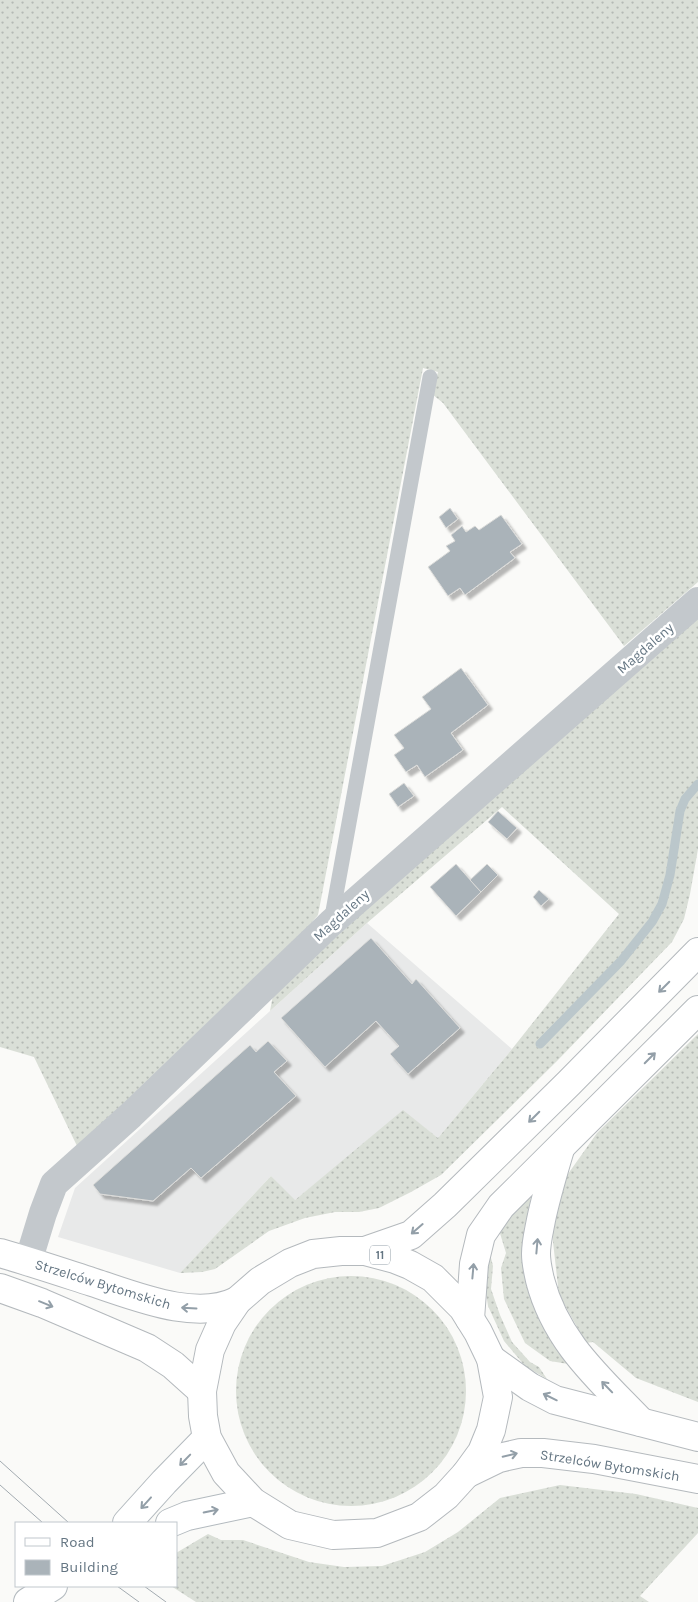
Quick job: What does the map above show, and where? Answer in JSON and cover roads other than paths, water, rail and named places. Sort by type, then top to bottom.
[{"type":"main road","points":[[365,1251],[410,1235],[445,1205],[698,952]]},
{"type":"main road","points":[[470,1319],[474,1264],[481,1235],[501,1206],[698,1010]]},
{"type":"main road","points":[[561,1146],[547,1192],[538,1234],[536,1253],[544,1296],[555,1320],[584,1363],[641,1422]]},
{"type":"main road","name":"11","points":[[365,1251],[395,1258],[410,1264],[433,1278],[463,1308],[491,1359],[498,1397],[491,1430],[482,1452],[466,1474],[446,1496],[419,1517],[377,1533],[333,1535],[290,1524],[253,1502],[226,1473],[207,1438],[203,1416],[202,1391],[210,1350],[222,1323],[236,1301],[260,1281],[290,1263],[313,1254],[365,1251]]},
{"type":"main road","name":"Strzelców Bytomskich","points":[[0,1253],[164,1305],[214,1308],[226,1306],[236,1301]]},
{"type":"main road","points":[[0,1288],[42,1303],[147,1348],[173,1366],[202,1391]]},
{"type":"main road","name":"11","points":[[491,1359],[530,1387],[555,1400],[698,1437]]},
{"type":"main road","points":[[128,1522],[207,1438]]},
{"type":"main road","name":"Strzelców Bytomskich","points":[[466,1474],[499,1458],[522,1453],[543,1453],[594,1459],[698,1479]]},
{"type":"main road","points":[[172,1522],[187,1516],[253,1502]]},
{"type":"main road","points":[[28,1602],[51,1587]]},
{"type":"street","name":"Magdaleny","points":[[28,1262],[43,1212],[54,1184],[131,1116],[331,923],[698,601]]},
{"type":"lane","points":[[331,923],[430,377]]},
{"type":"waterway","points":[[540,1044],[621,961],[652,922],[662,904],[670,875],[680,811],[685,799],[698,784]]},
{"type":"tram line","points":[[0,1461],[68,1522]]},
{"type":"tram line","points":[[0,1485],[42,1522]]},
{"type":"tram line","points":[[118,1587],[139,1602]]},
{"type":"tram line","points":[[145,1587],[166,1602]]}]
